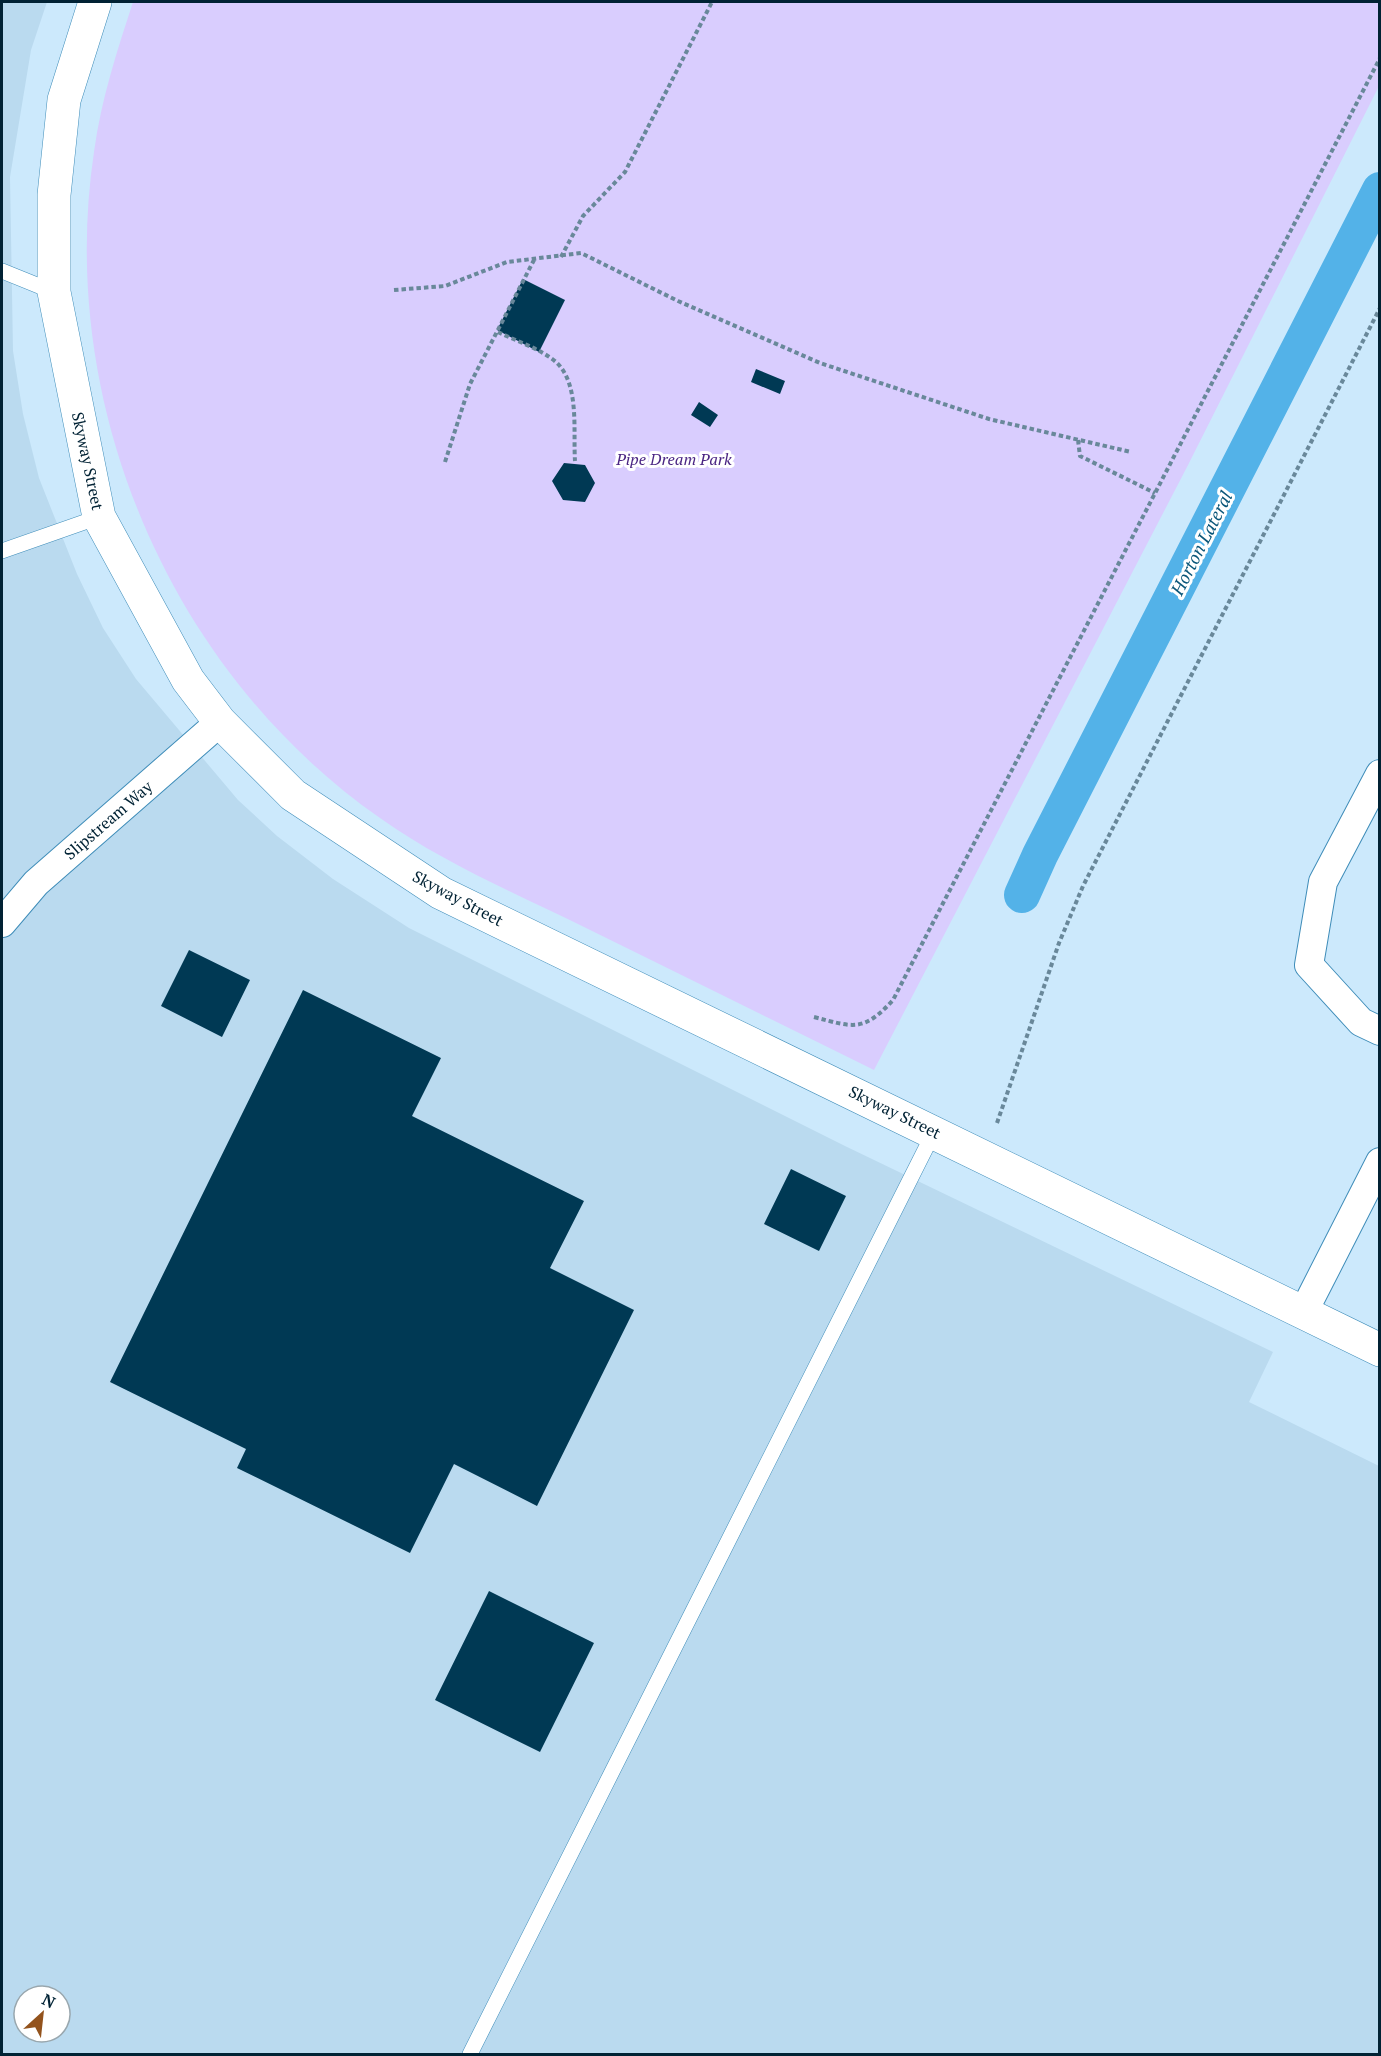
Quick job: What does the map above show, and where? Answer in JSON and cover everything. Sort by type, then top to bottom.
[{"type":"street","name":"Skyway Street","points":[[95,2],[64,99],[54,195],[54,292],[99,517],[188,680],[220,722],[293,795],[441,893],[1380,1350]]},
{"type":"street","name":"Slipstream Way","points":[[2,923],[36,883],[220,722]]},
{"type":"street","points":[[1380,774],[1323,882],[1309,965],[1361,1022],[1380,1031]]},
{"type":"street","points":[[1303,1313],[1380,1162]]},
{"type":"lane","points":[[2,271],[54,292]]},
{"type":"lane","points":[[2,551],[99,517]]},
{"type":"lane","points":[[470,2055],[934,1132]]},
{"type":"path","points":[[561,257],[583,216],[625,172],[712,2]]},
{"type":"path","points":[[814,1017],[851,1026],[876,1019],[892,1000],[1380,58]]},
{"type":"path","points":[[394,290],[445,286],[507,262],[581,253],[596,258],[678,301],[756,337],[878,384],[989,419],[1131,452]]},
{"type":"path","points":[[445,462],[470,384],[535,258]]},
{"type":"path","points":[[998,1123],[1059,943],[1083,886],[1380,308]]},
{"type":"path","points":[[498,332],[551,358],[564,371],[571,395],[575,461]]},
{"type":"path","points":[[1078,440],[1080,456],[1155,493]]},
{"type":"shaded area","points":[[2,2],[47,2],[31,50],[10,177],[13,351],[23,414],[39,478],[77,574],[103,628],[136,679],[238,800],[277,836],[333,879],[409,928],[845,1146],[1273,1352],[1249,1402],[1379,1466],[1380,2054],[2,2054]]},
{"type":"green space","name":"Pipe Dream Park","points":[[133,2],[1379,2],[1379,86],[1187,467],[874,1070],[428,849],[380,818],[306,758],[241,688],[187,610],[144,525],[112,435],[93,342],[87,247],[94,152],[105,95]]},
{"type":"building","points":[[523,279],[565,300],[539,352],[497,330]]},
{"type":"building","points":[[756,369],[785,381],[780,394],[751,382]]},
{"type":"building","points":[[699,402],[718,415],[710,427],[691,415]]},
{"type":"building","points":[[564,463],[585,465],[595,483],[585,502],[563,500],[552,481]]},
{"type":"building","points":[[189,950],[250,980],[222,1037],[161,1006]]},
{"type":"building","points":[[303,990],[441,1058],[412,1116],[584,1201],[550,1268],[634,1310],[537,1506],[454,1464],[410,1553],[237,1468],[246,1449],[110,1382]]},
{"type":"building","points":[[791,1169],[846,1196],[819,1251],[764,1224]]},
{"type":"building","points":[[489,1591],[594,1643],[540,1752],[435,1700]]},
{"type":"waterway","name":"Horton Lateral","points":[[1022,895],[1040,855],[1380,190]]}]
